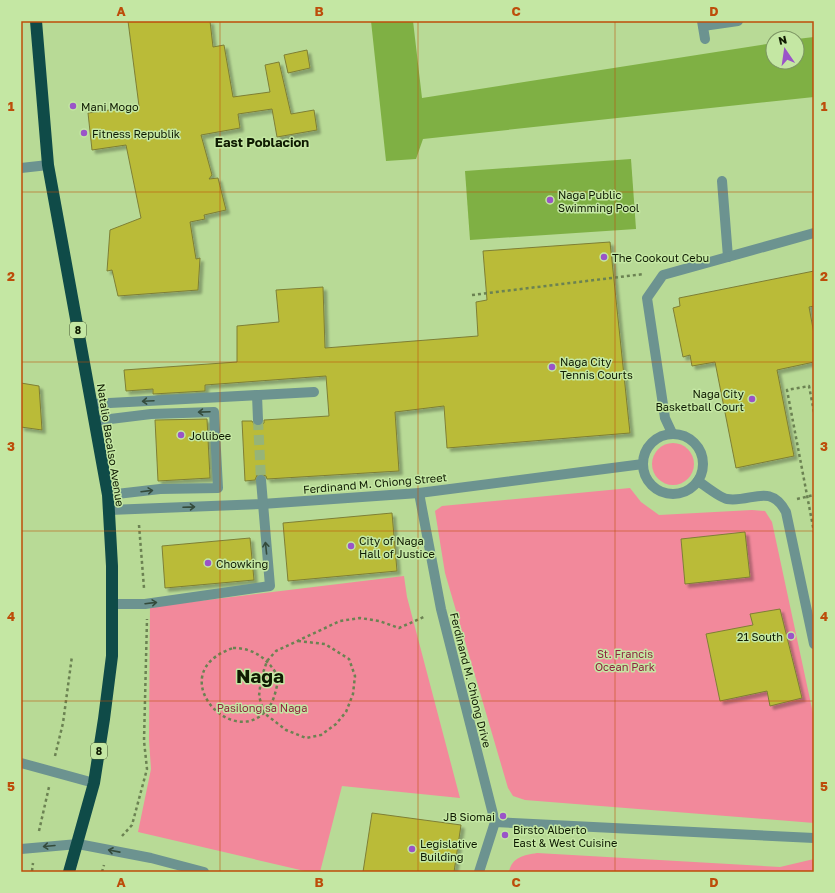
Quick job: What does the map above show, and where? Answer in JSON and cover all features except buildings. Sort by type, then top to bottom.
[{"type":"highway","name":"Natalio Bacalso Avenue","points":[[36,21],[48,165],[108,495],[112,604],[112,656],[94,782],[69,872]]},
{"type":"street","points":[[705,39],[703,24],[738,21]]},
{"type":"street","points":[[21,168],[48,165]]},
{"type":"street","points":[[722,181],[728,256]]},
{"type":"street","points":[[672,433],[665,418],[647,298],[663,275],[814,233]]},
{"type":"street","points":[[91,404],[314,392]]},
{"type":"street","points":[[257,395],[258,420]]},
{"type":"street","points":[[94,422],[151,414],[214,412],[218,488],[160,489],[108,495]]},
{"type":"street","points":[[672,433],[690,439],[697,445],[702,454],[702,472],[698,481],[691,488],[683,492],[664,493],[655,488],[644,474],[644,455],[648,446],[655,440],[663,435],[672,433]]},
{"type":"street","name":"Ferdinand M. Chiong Street","points":[[108,510],[262,504],[419,492],[643,464]]},
{"type":"street","points":[[112,604],[145,604],[270,586],[260,480]]},
{"type":"street","points":[[698,481],[726,500],[763,496],[772,497],[781,502],[786,512],[814,644]]},
{"type":"street","name":"Ferdinand M. Chiong Drive","points":[[419,492],[441,610],[495,822]]},
{"type":"street","points":[[21,763],[94,782]]},
{"type":"street","points":[[479,872],[495,822],[814,838]]},
{"type":"street","points":[[21,849],[78,844],[151,858],[204,872]]},
{"type":"path","points":[[472,295],[640,274],[663,275]]},
{"type":"path","points":[[814,412],[809,386],[787,390],[814,532]]},
{"type":"path","points":[[102,872],[108,850],[132,825],[147,769],[144,741],[146,617],[138,509]]},
{"type":"path","points":[[298,640],[325,644],[349,659],[355,676],[353,694],[346,712],[336,724],[321,735],[306,738],[286,730],[264,713],[259,696],[261,679],[267,661],[276,651],[298,640],[340,621],[360,618],[379,621],[399,628],[441,610]]},
{"type":"path","points":[[233,648],[244,648],[255,651],[267,661],[279,678],[274,699],[264,713],[254,720],[241,722],[227,718],[216,712],[209,705],[202,691],[202,680],[207,667],[214,658],[233,648]]},
{"type":"green space","points":[[673,443],[688,449],[694,464],[688,479],[673,485],[658,479],[652,464],[658,449]]},
{"type":"green space","name":"St. Francis Ocean Park","points":[[630,488],[641,502],[659,515],[752,510],[765,511],[772,522],[814,718],[814,823],[525,800],[513,796],[508,788],[445,573],[435,511],[442,506]]},
{"type":"green space","name":"Pasilong sa Naga","points":[[404,576],[407,597],[460,798],[342,786],[320,872],[309,872],[138,832],[151,769],[149,740],[150,607]]},
{"type":"green space","points":[[537,853],[780,867],[814,859],[814,872],[509,872],[516,860],[523,856]]},
{"type":"shaded area","points":[[371,21],[413,21],[422,98],[765,44],[765,70],[805,70],[805,38],[814,37],[814,97],[423,139],[416,159],[386,161]]},
{"type":"shaded area","name":"Naga Public Swimming Pool","points":[[631,159],[636,229],[470,240],[465,171]]},
{"type":"tunnel","points":[[258,420],[261,480]]},
{"type":"place","name":"Mani Mogo","points":[[73,106]]},
{"type":"place","name":"Fitness Republik","points":[[84,133]]},
{"type":"place","name":"Naga Public Swimming Pool","points":[[550,200]]},
{"type":"place","name":"The Cookout Cebu","points":[[604,257]]},
{"type":"place","name":"Naga City Tennis Courts","points":[[552,367]]},
{"type":"place","name":"Naga City Basketball Court","points":[[752,399]]},
{"type":"place","name":"Jollibee","points":[[181,435]]},
{"type":"place","name":"City of Naga Hall of Justice","points":[[351,546]]},
{"type":"place","name":"Chowking","points":[[208,563]]},
{"type":"place","name":"21 South","points":[[791,636]]},
{"type":"place","name":"JB Siomai","points":[[503,816]]},
{"type":"place","name":"Birsto Alberto East & West Cuisine","points":[[505,835]]},
{"type":"place","name":"Legislative Building","points":[[412,849]]},
{"type":"district","name":"East Poblacion","points":[[262,142]]},
{"type":"district","name":"Naga","points":[[260,675]]}]
